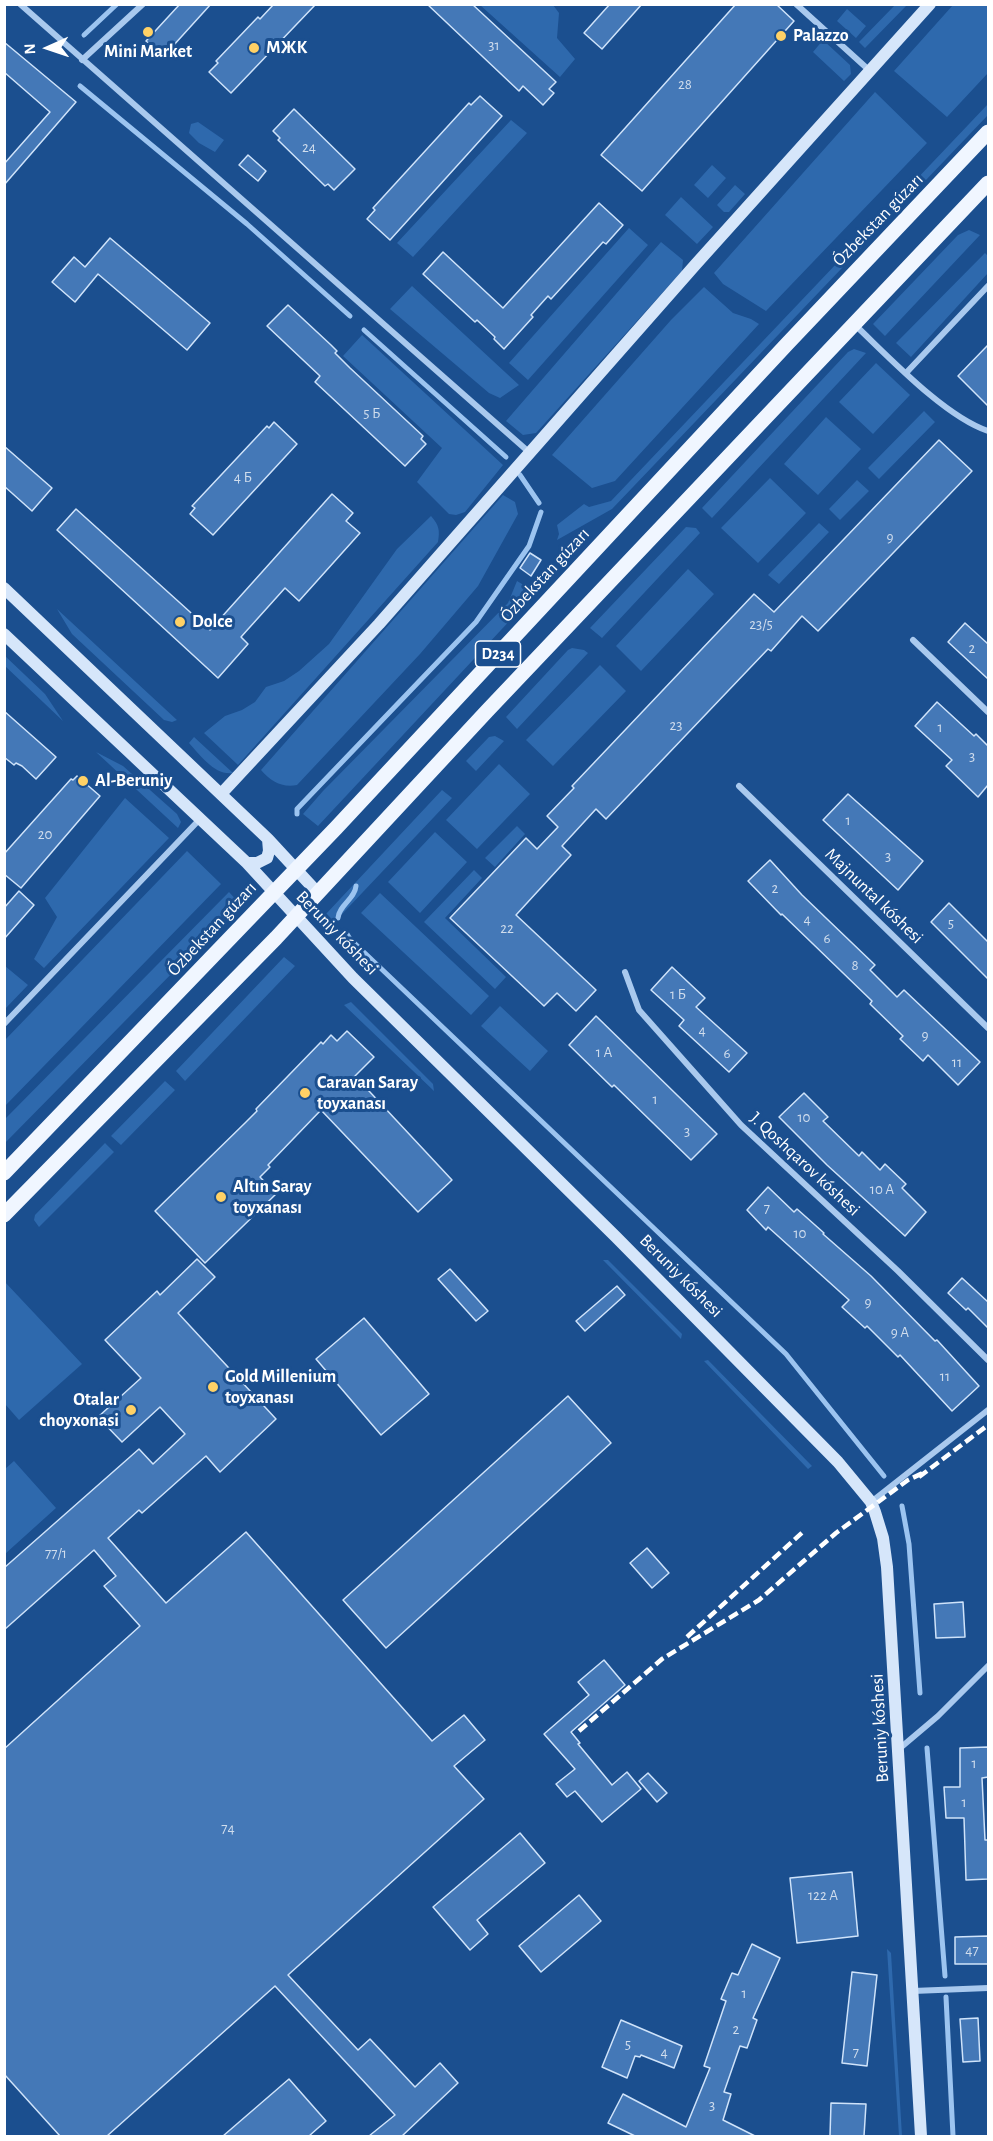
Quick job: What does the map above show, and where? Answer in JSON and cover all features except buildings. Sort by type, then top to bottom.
[{"type":"main road","name":"Ózbekstan gúzarı","points":[[4,1173],[296,869],[988,132]]},
{"type":"main road","name":"D234","points":[[4,1215],[295,916],[988,183]]},
{"type":"street","points":[[20,4],[531,453]]},
{"type":"street","points":[[82,60],[143,4]]},
{"type":"street","points":[[796,4],[870,71]]},
{"type":"street","points":[[221,794],[379,624],[696,264],[930,4]]},
{"type":"street","points":[[906,372],[988,286]]},
{"type":"street","points":[[854,324],[928,392],[960,416],[988,431]]},
{"type":"street","name":"Beruniy kóshesi","points":[[4,588],[268,839],[317,892]]},
{"type":"street","name":"Beruniy kóshesi","points":[[4,634],[247,863],[353,978],[616,1237],[799,1422],[838,1462],[871,1502],[883,1538],[887,1567],[921,2136]]},
{"type":"street","points":[[913,640],[988,712]]},
{"type":"street","name":"Majnuntal kóshesi","points":[[739,786],[988,1028]]},
{"type":"street","points":[[4,1024],[201,819]]},
{"type":"street","points":[[247,863],[257,863],[267,858],[268,839]]},
{"type":"street","name":"J. Qoshqarov kóshesi","points":[[625,972],[639,1010],[741,1125],[898,1271],[988,1360]]},
{"type":"street","points":[[871,1502],[988,1410]]},
{"type":"street","points":[[899,1750],[938,1716],[988,1666]]},
{"type":"street","points":[[913,1991],[988,1988]]},
{"type":"shaded area","points":[[480,5],[553,5],[559,13],[557,38],[575,59],[560,77]]},
{"type":"shaded area","points":[[895,5],[907,5],[865,48],[859,42]]},
{"type":"shaded area","points":[[953,5],[988,5],[988,73],[947,117],[894,71]]},
{"type":"shaded area","points":[[847,9],[866,26],[856,38],[837,21]]},
{"type":"shaded area","points":[[823,40],[850,65],[851,74],[844,81],[813,52]]},
{"type":"shaded area","points":[[875,92],[927,143],[766,311],[723,284],[714,273]]},
{"type":"shaded area","points":[[988,104],[988,115],[612,509],[557,540],[559,534],[557,525],[584,504],[589,507],[611,501]]},
{"type":"shaded area","points":[[511,120],[527,133],[413,257],[397,243]]},
{"type":"shaded area","points":[[198,122],[224,140],[215,152],[199,143],[189,133],[191,124]]},
{"type":"shaded area","points":[[712,165],[726,178],[708,198],[694,185]]},
{"type":"shaded area","points":[[735,185],[745,194],[729,212],[724,212],[717,205]]},
{"type":"shaded area","points":[[681,197],[713,227],[697,244],[665,215]]},
{"type":"shaded area","points":[[629,228],[648,245],[528,380],[509,363]]},
{"type":"shaded area","points":[[969,230],[980,235],[885,336],[873,324],[958,235]]},
{"type":"shaded area","points":[[661,242],[683,260],[682,271],[536,433],[523,435],[506,421]]},
{"type":"shaded area","points":[[985,253],[988,256],[988,273],[911,357],[896,343]]},
{"type":"shaded area","points":[[412,286],[519,385],[500,398],[489,393],[390,309]]},
{"type":"shaded area","points":[[704,287],[733,313],[759,324],[615,481],[592,488],[552,455],[671,320]]},
{"type":"shaded area","points":[[362,335],[503,465],[465,512],[456,515],[449,514],[417,482],[442,448],[343,356]]},
{"type":"shaded area","points":[[854,349],[866,353],[712,518],[702,508],[848,352]]},
{"type":"shaded area","points":[[876,363],[910,395],[873,434],[839,402]]},
{"type":"shaded area","points":[[924,411],[935,422],[879,479],[868,468]]},
{"type":"shaded area","points":[[826,417],[861,449],[818,495],[784,464]]},
{"type":"shaded area","points":[[770,478],[806,513],[758,563],[721,528]]},
{"type":"shaded area","points":[[857,480],[869,491],[840,520],[829,509]]},
{"type":"shaded area","points":[[503,495],[515,502],[518,514],[478,586],[420,654],[297,785],[277,783],[268,777],[261,770]]},
{"type":"shaded area","points":[[431,516],[438,528],[438,542],[238,765],[204,733],[225,716],[255,702],[266,687],[284,681],[299,671],[329,644],[397,549]]},
{"type":"shaded area","points":[[819,523],[829,532],[779,584],[768,575]]},
{"type":"shaded area","points":[[686,527],[696,528],[700,533],[602,638],[590,628]]},
{"type":"shaded area","points":[[688,569],[714,594],[641,671],[616,646]]},
{"type":"shaded area","points":[[517,581],[527,587],[515,615],[318,826],[303,814],[508,603]]},
{"type":"shaded area","points":[[57,609],[177,720],[172,722],[164,720],[72,634]]},
{"type":"shaded area","points":[[572,648],[588,653],[517,729],[506,717]]},
{"type":"shaded area","points":[[4,655],[45,694],[63,721],[5,666]]},
{"type":"shaded area","points":[[600,665],[626,691],[553,766],[526,740]]},
{"type":"shaded area","points":[[495,736],[504,741],[476,771],[466,761],[489,737]]},
{"type":"shaded area","points":[[194,737],[233,773],[220,771],[208,764],[189,743]]},
{"type":"shaded area","points":[[96,752],[123,766],[177,814],[181,822],[178,828]]},
{"type":"shaded area","points":[[499,764],[530,794],[477,849],[446,820]]},
{"type":"shaded area","points":[[442,790],[452,798],[327,930],[326,914]]},
{"type":"shaded area","points":[[125,798],[169,838],[44,968],[34,959],[57,917],[45,898]]},
{"type":"shaded area","points":[[517,826],[525,834],[495,867],[485,858]]},
{"type":"shaded area","points":[[435,832],[467,862],[420,913],[388,882]]},
{"type":"shaded area","points":[[187,851],[221,884],[5,1106],[5,1040]]},
{"type":"shaded area","points":[[474,870],[482,878],[445,918],[506,977],[495,989],[424,922]]},
{"type":"shaded area","points":[[229,892],[240,904],[5,1143],[5,1119]]},
{"type":"shaded area","points":[[380,893],[489,996],[471,1015],[361,913]]},
{"type":"shaded area","points":[[284,957],[295,966],[185,1081],[176,1071]]},
{"type":"shaded area","points":[[5,966],[28,985],[5,1009]]},
{"type":"shaded area","points":[[351,1002],[433,1084],[434,1091],[344,1005]]},
{"type":"shaded area","points":[[500,1006],[548,1051],[530,1071],[481,1026]]},
{"type":"shaded area","points":[[165,1081],[175,1090],[121,1145],[111,1136]]},
{"type":"shaded area","points":[[105,1143],[114,1152],[39,1227],[34,1220],[35,1215]]},
{"type":"shaded area","points":[[603,1260],[608,1260],[682,1334],[681,1339]]},
{"type":"shaded area","points":[[4,1281],[82,1364],[19,1420],[5,1404]]},
{"type":"shaded area","points":[[708,1360],[812,1466],[808,1469],[704,1361]]},
{"type":"shaded area","points":[[14,1461],[56,1508],[5,1554],[5,1469]]},
{"type":"shaded area","points":[[887,1949],[891,1953],[902,2136],[899,2136]]},
{"type":"waterway","points":[[84,35],[117,4]]},
{"type":"waterway","points":[[80,86],[247,224],[350,316]]},
{"type":"waterway","points":[[364,330],[506,457]]},
{"type":"waterway","points":[[520,475],[539,503]]},
{"type":"waterway","points":[[297,814],[297,809],[476,622],[529,546],[541,512]]},
{"type":"waterway","points":[[338,918],[356,886]]},
{"type":"waterway","points":[[347,934],[786,1354],[884,1476]]},
{"type":"waterway","points":[[902,1506],[909,1544],[920,1693]]},
{"type":"waterway","points":[[927,1748],[945,1976]]},
{"type":"waterway","points":[[946,1997],[953,2136]]},
{"type":"railway","points":[[919,1477],[988,1425]]},
{"type":"railway","points":[[579,1731],[662,1659],[759,1600],[836,1533],[908,1480],[925,1472]]},
{"type":"railway","points":[[687,1637],[804,1531]]},
{"type":"place","name":"Mini Market","points":[[148,32]]},
{"type":"place","name":"Palazzo","points":[[781,36]]},
{"type":"place","name":"МЖК","points":[[254,48]]},
{"type":"place","name":"Dolce","points":[[180,622]]},
{"type":"place","name":"Al-Beruniy","points":[[83,781]]},
{"type":"place","name":"Caravan Saray toyxanası","points":[[305,1093]]},
{"type":"place","name":"Altın Saray toyxanası","points":[[221,1197]]},
{"type":"place","name":"Gold Millenium toyxanası","points":[[213,1387]]},
{"type":"place","name":"Otalar choyxonasi","points":[[131,1410]]}]
